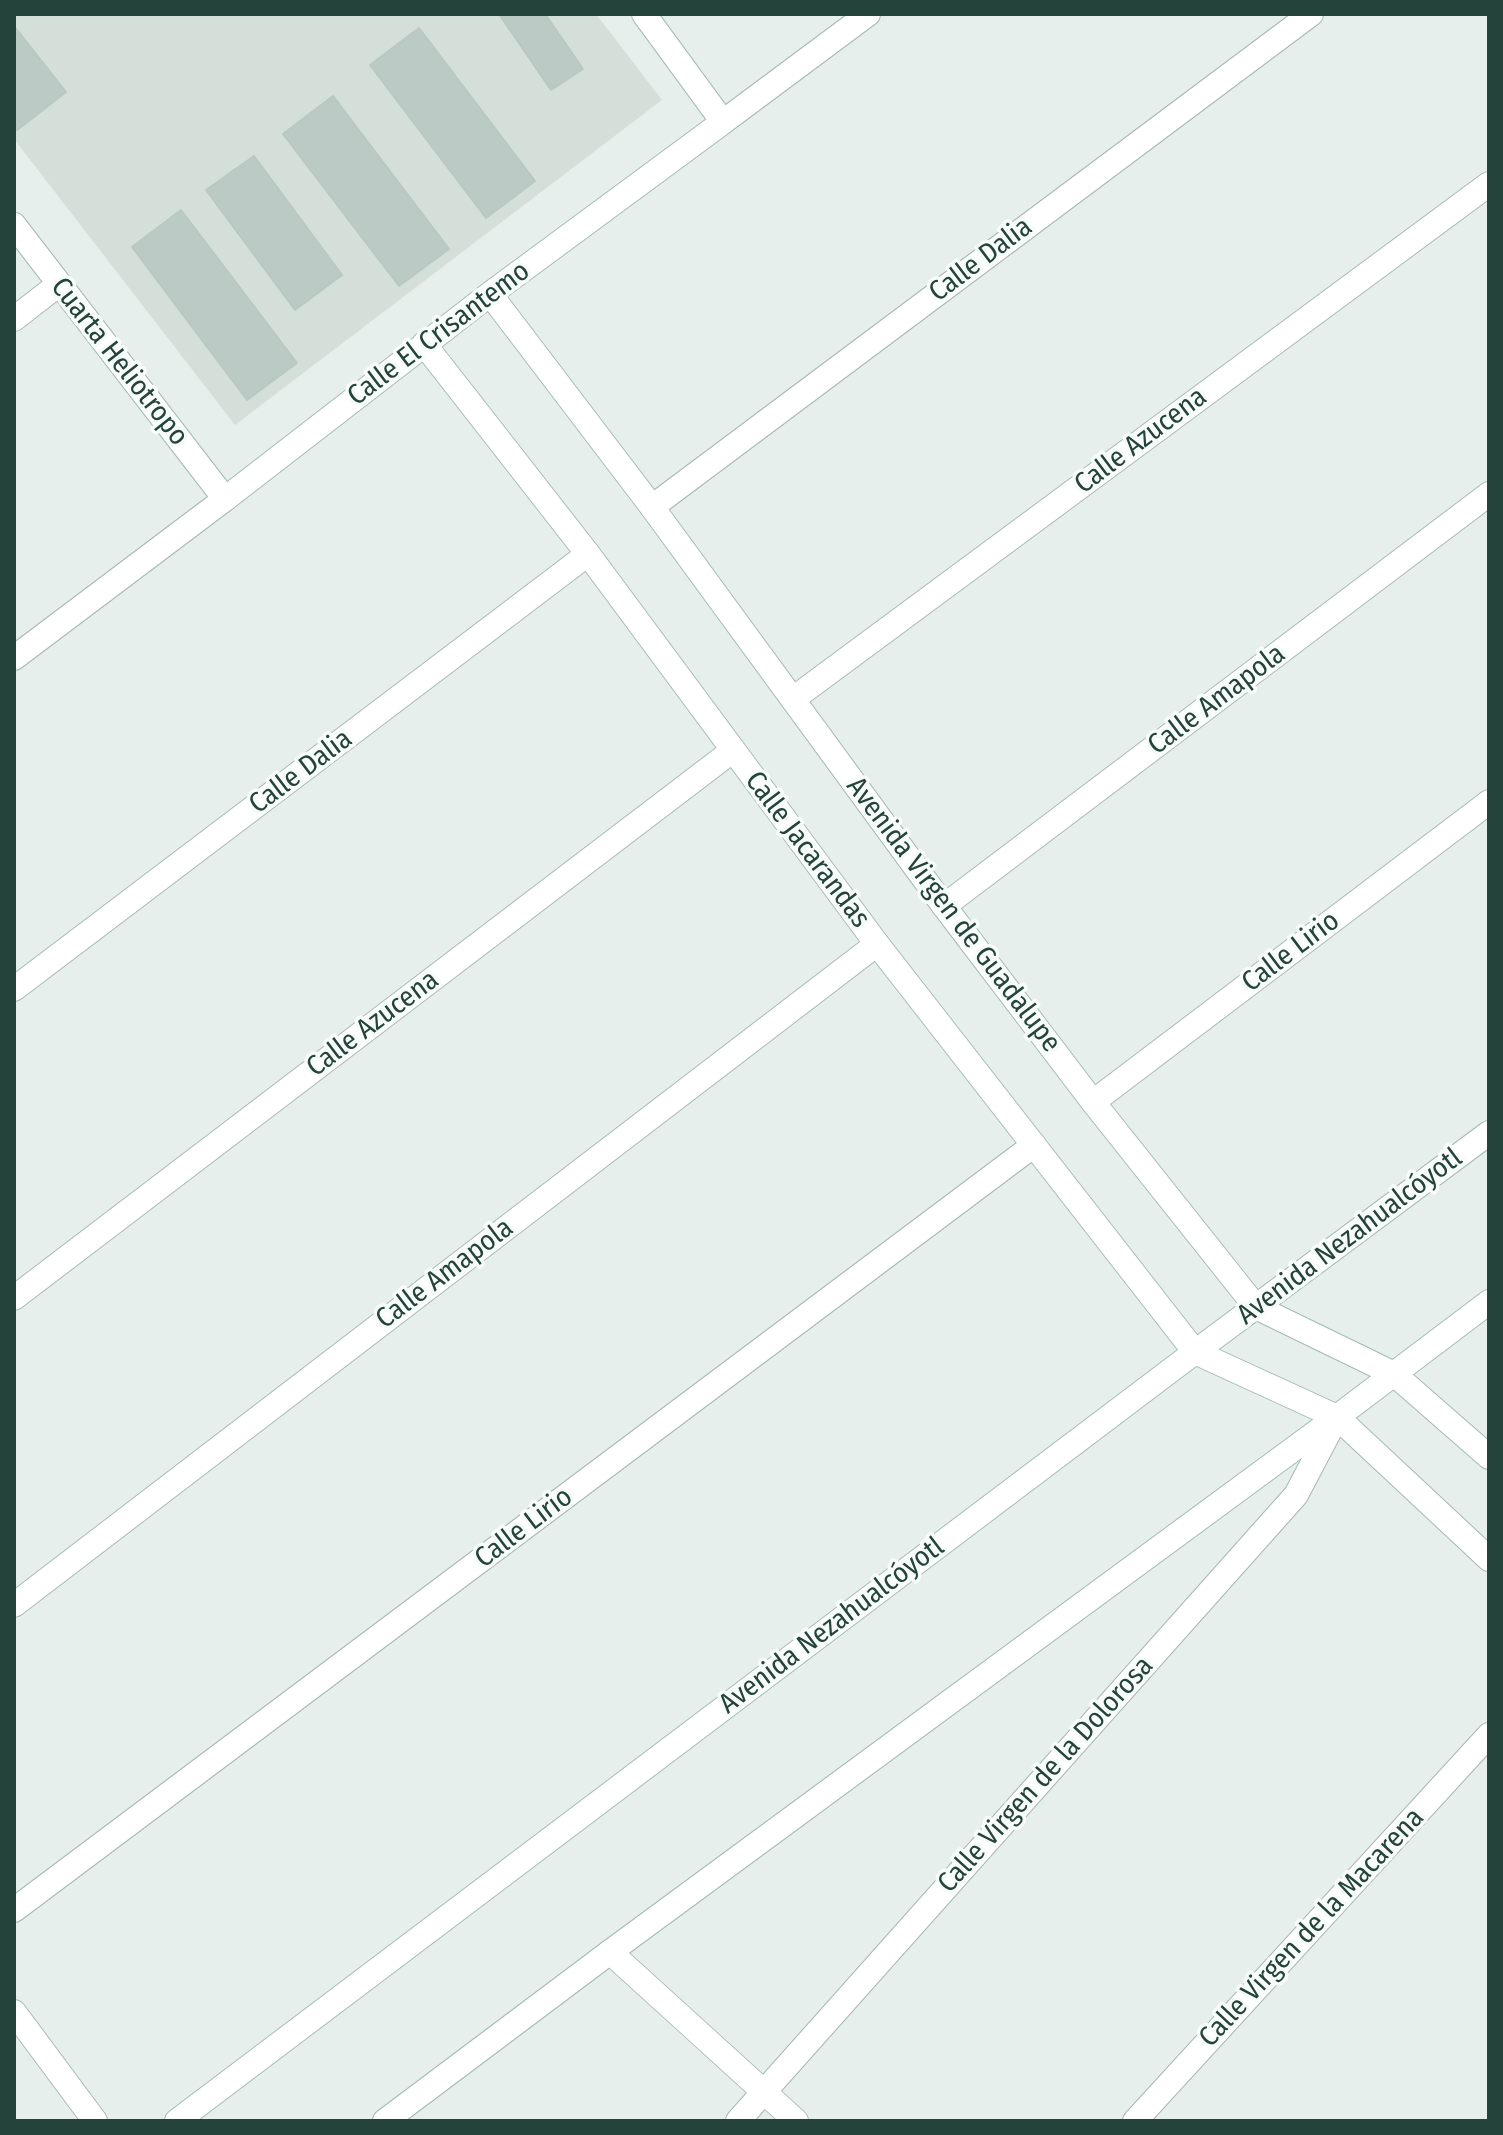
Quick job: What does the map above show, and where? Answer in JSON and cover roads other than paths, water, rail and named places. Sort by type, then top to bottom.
[{"type":"street","points":[[644,14],[723,122]]},
{"type":"street","name":"Calle El Crisantemo","points":[[14,658],[490,294],[868,14]]},
{"type":"street","name":"Calle Dalia","points":[[652,507],[1311,14]]},
{"type":"street","name":"Calle Azucena","points":[[793,699],[1489,184]]},
{"type":"street","name":"Cuarta Heliotropo","points":[[14,225],[225,499]]},
{"type":"street","points":[[14,319],[59,284]]},
{"type":"street","name":"Avenida Virgen de Guadalupe","points":[[490,294],[652,507],[944,906],[1093,1102],[1256,1307],[1394,1374],[1489,1457]]},
{"type":"street","name":"Calle Jacarandas","points":[[424,344],[588,554],[877,944],[1195,1352]]},
{"type":"street","name":"Calle Amapola","points":[[944,906],[1489,494]]},
{"type":"street","name":"Calle Dalia","points":[[14,989],[588,554]]},
{"type":"street","name":"Calle Azucena","points":[[14,1298],[732,751]]},
{"type":"street","name":"Calle Lirio","points":[[1093,1102],[1489,802]]},
{"type":"street","name":"Calle Amapola","points":[[14,1605],[877,944]]},
{"type":"street","name":"Avenida Nezahualcóyotl","points":[[177,2121],[1489,1133]]},
{"type":"street","name":"Calle Lirio","points":[[14,1910],[1034,1145]]},
{"type":"street","points":[[385,2121],[1489,1302]]},
{"type":"street","points":[[1195,1352],[1337,1417],[1489,1559]]},
{"type":"street","name":"Calle Virgen de la Dolorosa","points":[[738,2121],[1296,1495],[1337,1417]]},
{"type":"street","name":"Calle Virgen de la Macarena","points":[[1135,2121],[1489,1735]]},
{"type":"street","points":[[610,1952],[796,2121]]},
{"type":"street","points":[[14,2012],[95,2121]]}]
